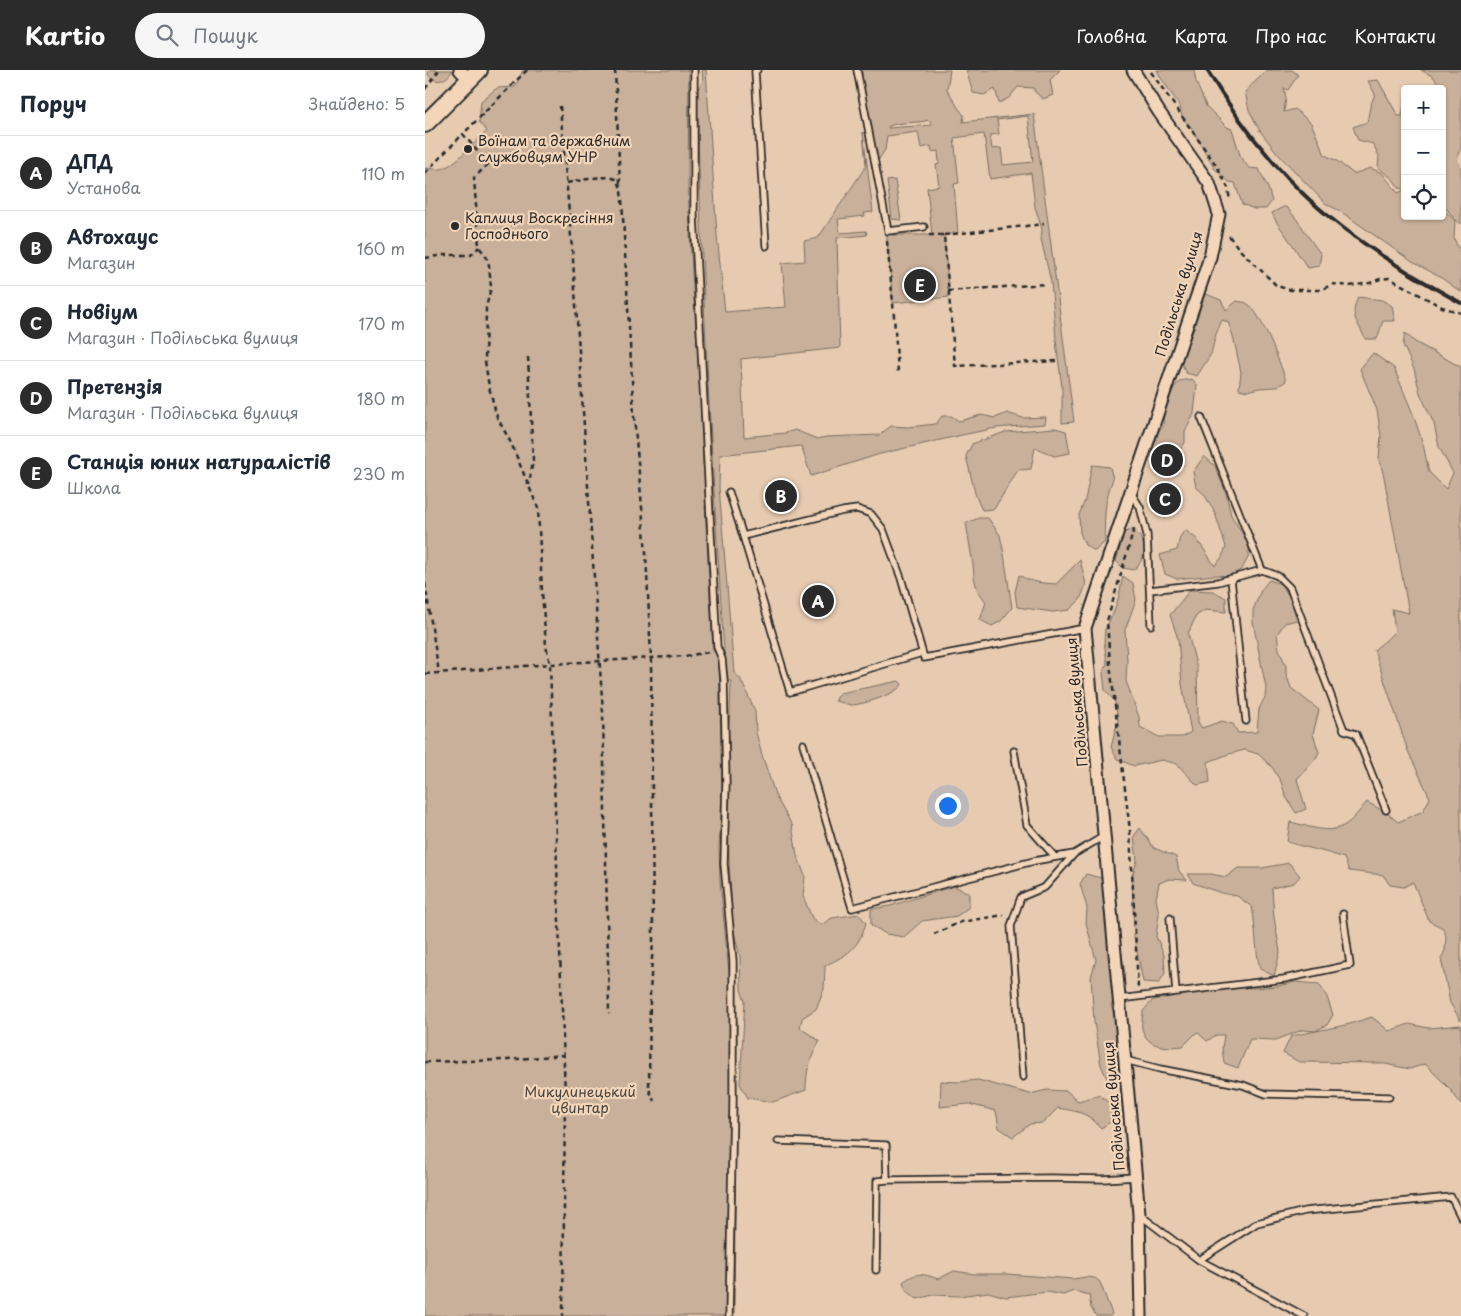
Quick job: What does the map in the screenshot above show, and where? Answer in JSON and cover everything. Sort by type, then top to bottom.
[{"type":"main road","points":[[425,124],[470,73]]},
{"type":"street","name":"Подільська вулиця","points":[[1133,70],[1159,112],[1209,184],[1219,214],[1210,257],[1085,628],[1139,1214],[1141,1316]]},
{"type":"lane","points":[[694,70],[694,216],[717,647],[722,659],[724,680],[726,782],[724,864],[733,961],[733,1101],[729,1316]]},
{"type":"lane","points":[[757,70],[755,71],[766,246]]},
{"type":"lane","points":[[857,70],[888,231],[924,227]]},
{"type":"lane","points":[[1201,417],[1262,570]]},
{"type":"lane","points":[[1131,491],[1140,507],[1147,535],[1151,625]]},
{"type":"lane","points":[[729,492],[790,692],[922,653]]},
{"type":"lane","points":[[743,536],[843,511],[857,509],[871,514],[883,529],[924,658],[1085,628]]},
{"type":"lane","points":[[1149,590],[1218,582],[1262,570],[1278,576],[1289,588],[1345,730],[1356,734],[1387,810]]},
{"type":"lane","points":[[1231,579],[1247,721]]},
{"type":"lane","points":[[803,744],[852,908],[1034,861],[1074,854]]},
{"type":"lane","points":[[1014,751],[1027,825],[1055,857]]},
{"type":"lane","points":[[1023,1077],[1011,926],[1021,897],[1045,887],[1074,854],[1104,836]]},
{"type":"lane","points":[[1119,999],[1283,979],[1350,965],[1343,914]]},
{"type":"lane","points":[[1170,918],[1176,992]]},
{"type":"lane","points":[[1125,1060],[1160,1069],[1243,1085],[1265,1094],[1389,1097]]},
{"type":"lane","points":[[778,1141],[886,1145],[887,1180]]},
{"type":"lane","points":[[877,1270],[877,1181],[1103,1179],[1135,1177]]},
{"type":"lane","points":[[1199,1260],[1257,1223],[1305,1211],[1451,1197],[1461,1217]]},
{"type":"lane","points":[[1139,1214],[1199,1260],[1304,1316]]},
{"type":"path","points":[[425,89],[439,70]]},
{"type":"path","points":[[425,173],[527,70]]},
{"type":"path","points":[[615,70],[634,416],[647,570],[651,657],[653,940],[650,994],[649,1089],[654,1101]]},
{"type":"path","points":[[1150,70],[1218,168],[1228,188],[1230,204]]},
{"type":"path","points":[[561,106],[603,713],[606,953],[609,1014]]},
{"type":"path","points":[[463,134],[488,164]]},
{"type":"path","points":[[563,1316],[565,1096],[555,767],[550,664],[546,646],[538,508],[511,443],[497,417],[489,388],[485,361],[486,308],[491,286],[489,265],[486,256],[479,247],[474,178],[488,164],[513,159],[564,155]]},
{"type":"path","points":[[567,183],[609,177],[616,179],[620,184]]},
{"type":"path","points":[[924,235],[944,235],[1044,224]]},
{"type":"path","points":[[1226,245],[1230,228]]},
{"type":"path","points":[[888,231],[887,239],[897,372]]},
{"type":"path","points":[[944,235],[955,366],[1056,361]]},
{"type":"path","points":[[1229,236],[1277,286],[1291,290],[1320,290],[1334,284],[1349,286],[1370,283],[1380,278],[1389,278],[1442,307],[1461,313]]},
{"type":"path","points":[[425,258],[444,255],[471,255],[479,247]]},
{"type":"path","points":[[949,291],[1046,284]]},
{"type":"path","points":[[528,357],[533,460],[529,486]]},
{"type":"path","points":[[1138,997],[1130,831],[1109,664],[1107,621],[1140,507]]},
{"type":"path","points":[[425,583],[439,672]]},
{"type":"path","points":[[425,674],[685,656],[709,653],[717,647]]},
{"type":"path","points":[[934,934],[961,922],[1000,916],[1017,911]]},
{"type":"path","points":[[425,1062],[507,1060],[563,1055]]},
{"type":"green space","points":[[430,70],[452,71],[444,79],[437,81],[428,74]]},
{"type":"green space","name":"Микулинецький цвинтар","points":[[523,70],[689,70],[688,189],[692,273],[701,400],[703,465],[708,467],[707,503],[705,506],[713,651],[719,657],[722,796],[719,847],[720,882],[728,963],[737,1022],[734,1316],[425,1316],[425,168],[439,169],[446,167],[487,131],[479,122],[481,101],[497,88],[515,87]]},
{"type":"green space","points":[[702,70],[706,70],[717,235],[725,312],[786,307],[782,263],[805,261],[804,241],[818,238],[866,166],[863,132],[873,212],[864,213],[865,216],[838,219],[840,233],[866,231],[867,235],[837,238],[840,348],[741,359],[744,437],[785,433],[795,430],[817,439],[879,435],[891,426],[908,427],[936,424],[942,416],[951,416],[959,421],[981,415],[995,418],[1007,413],[1023,418],[1046,417],[1045,424],[996,428],[962,435],[880,454],[811,476],[801,446],[720,455],[719,487],[734,673],[740,678],[755,711],[756,732],[761,752],[776,797],[792,825],[797,855],[805,876],[803,896],[812,918],[821,925],[832,918],[859,914],[866,923],[859,940],[851,950],[825,966],[824,989],[816,1009],[802,1018],[800,1028],[820,1041],[809,1065],[806,1090],[773,1102],[748,1098],[740,1084],[745,1001],[741,990],[740,957],[729,911],[731,896],[727,737],[731,681],[726,681],[712,460],[697,90],[703,81]]},
{"type":"green space","points":[[862,70],[950,70],[947,90],[964,115],[963,122],[1034,114],[1074,422],[1062,423],[1062,387],[1051,282],[1041,239],[1042,229],[1035,207],[1031,173],[990,179],[984,134],[954,138],[959,183],[954,184],[958,233],[944,235],[949,297],[893,303],[887,239],[888,231],[892,235],[932,235],[927,188],[939,186],[936,165],[939,164],[938,151],[932,152],[931,146],[921,148],[918,132],[887,136],[885,150],[877,162],[873,163],[869,141],[871,125],[859,97]],"holes":[[[1028,116],[1033,162],[1003,165],[1001,148],[992,149],[990,135],[999,134],[997,120]],[[929,120],[932,125],[888,128],[894,124]]]},
{"type":"green space","points":[[966,70],[1060,70],[1050,80],[1053,95],[1043,99],[1034,91],[1034,88],[1018,87],[1009,98],[999,103],[995,89],[984,95],[973,93]]},
{"type":"green space","points":[[1157,70],[1194,70],[1196,82],[1206,106],[1227,127],[1232,129],[1241,158],[1249,168],[1259,169],[1272,201],[1266,209],[1254,209],[1242,204],[1235,183],[1229,182],[1214,168],[1191,127],[1182,118],[1180,106]]},
{"type":"green space","points":[[1266,70],[1292,70],[1298,75],[1288,90],[1284,88],[1286,98],[1284,112],[1295,109],[1311,123],[1325,155],[1337,161],[1354,174],[1370,168],[1382,173],[1398,193],[1401,192],[1401,220],[1446,220],[1446,212],[1455,221],[1454,238],[1458,248],[1461,248],[1461,292],[1440,277],[1411,261],[1340,211],[1326,204],[1278,154],[1260,131],[1249,110],[1245,92]]},
{"type":"green space","points":[[1421,70],[1461,70],[1461,149],[1457,161],[1461,166],[1461,224],[1457,222],[1446,208],[1446,85],[1438,85],[1434,77]]},
{"type":"green space","points":[[1378,80],[1398,116],[1401,116],[1401,188],[1393,179],[1378,168],[1379,156],[1373,144],[1358,140],[1353,127],[1367,122],[1375,94],[1368,81]]},
{"type":"green space","points":[[895,180],[901,220],[892,219],[887,181]]},
{"type":"green space","points":[[1286,207],[1296,218],[1321,254],[1319,266],[1308,268],[1275,220],[1272,213]]},
{"type":"green space","points":[[1206,294],[1221,300],[1226,310],[1237,301],[1247,303],[1253,309],[1270,340],[1286,381],[1277,387],[1247,391],[1239,389],[1241,372],[1233,336],[1228,322],[1222,320],[1211,354],[1197,376],[1186,373],[1181,362],[1182,358],[1193,331],[1199,304]]},
{"type":"green space","points":[[1358,297],[1382,300],[1392,306],[1395,321],[1383,321],[1377,339],[1365,339],[1355,319],[1354,310]]},
{"type":"green space","points":[[1405,333],[1415,342],[1461,367],[1461,1021],[1450,1003],[1441,959],[1445,950],[1446,936],[1443,928],[1429,921],[1413,882],[1404,887],[1390,885],[1383,875],[1349,871],[1344,858],[1287,842],[1290,822],[1309,827],[1335,829],[1348,823],[1367,802],[1387,813],[1398,822],[1423,811],[1430,798],[1408,751],[1374,650],[1395,631],[1392,609],[1409,613],[1379,458],[1381,436],[1377,410],[1360,369],[1373,353],[1394,368],[1413,414],[1423,444],[1429,472],[1446,489],[1453,473],[1439,447],[1434,424],[1420,393],[1414,369],[1403,345]]},
{"type":"green space","points":[[1192,379],[1197,385],[1194,414],[1185,432],[1185,443],[1179,451],[1153,456],[1152,446],[1164,421],[1161,412],[1179,381]]},
{"type":"green space","points":[[1055,428],[1066,431],[1070,453],[1054,456],[1035,447],[1031,469],[1018,470],[994,509],[982,510],[976,497],[966,456],[972,444],[1005,432]]},
{"type":"green space","points":[[1204,456],[1215,466],[1226,493],[1231,515],[1249,544],[1249,556],[1242,569],[1230,576],[1215,575],[1177,579],[1165,574],[1160,555],[1177,550],[1180,537],[1185,530],[1197,539],[1215,566],[1222,557],[1226,547],[1215,513],[1204,494],[1196,487],[1193,472]]},
{"type":"green space","points":[[1092,465],[1110,467],[1113,479],[1105,510],[1105,542],[1095,551],[1085,545],[1080,533],[1079,515],[1085,500]]},
{"type":"green space","points":[[979,518],[988,518],[1000,535],[1012,608],[1001,621],[992,626],[980,620],[986,602],[977,589],[966,523]]},
{"type":"green space","points":[[1133,528],[1141,539],[1144,549],[1142,559],[1134,570],[1123,568],[1116,561],[1124,533]]},
{"type":"green space","points":[[1080,560],[1086,584],[1080,600],[1069,610],[1053,612],[1017,607],[1015,592],[1019,575],[1033,581],[1056,584]]},
{"type":"green space","points":[[1123,576],[1133,583],[1136,600],[1125,630],[1126,681],[1139,717],[1140,727],[1159,737],[1182,737],[1191,732],[1182,684],[1178,639],[1170,615],[1190,590],[1213,591],[1226,598],[1226,612],[1205,610],[1196,616],[1188,634],[1197,668],[1198,722],[1202,728],[1222,721],[1233,724],[1238,733],[1257,732],[1259,709],[1265,697],[1266,688],[1253,622],[1253,610],[1261,590],[1269,580],[1281,584],[1291,599],[1297,620],[1285,623],[1277,634],[1279,649],[1286,666],[1286,674],[1291,688],[1319,710],[1313,734],[1319,752],[1315,760],[1297,779],[1306,809],[1296,813],[1272,767],[1258,754],[1245,750],[1208,762],[1210,782],[1197,785],[1177,764],[1162,760],[1134,766],[1117,759],[1111,747],[1118,720],[1115,702],[1105,690],[1103,673],[1107,663],[1104,641],[1105,629],[1113,614]]},
{"type":"green space","points":[[899,681],[902,684],[894,692],[871,701],[851,705],[835,701],[840,693]]},
{"type":"green space","points":[[1140,828],[1154,848],[1176,857],[1179,871],[1187,880],[1169,879],[1159,883],[1156,899],[1159,914],[1156,936],[1164,955],[1165,973],[1159,983],[1143,982],[1134,937],[1132,876],[1137,861],[1134,836]]},
{"type":"green space","points":[[1289,863],[1300,876],[1294,883],[1272,888],[1274,917],[1280,952],[1274,976],[1260,969],[1252,907],[1237,896],[1221,893],[1193,883],[1188,874],[1211,874],[1226,877],[1238,868],[1262,868]]},
{"type":"green space","points":[[1086,874],[1101,878],[1112,893],[1110,920],[1121,948],[1125,974],[1111,1005],[1116,1021],[1126,1040],[1124,1058],[1117,1078],[1108,1081],[1101,1065],[1094,1022],[1091,977],[1096,960],[1086,923],[1087,908],[1080,884]]},
{"type":"green space","points":[[954,886],[969,893],[969,907],[957,916],[922,921],[904,937],[886,934],[871,925],[871,909],[890,906]]},
{"type":"green space","points":[[1295,982],[1319,984],[1327,997],[1333,1015],[1327,1025],[1315,1031],[1302,1030],[1276,1040],[1250,1039],[1238,1068],[1224,1063],[1222,1048],[1224,1035],[1216,1035],[1207,1041],[1197,1032],[1183,1046],[1170,1047],[1153,1043],[1144,1035],[1142,1028],[1143,1011],[1153,1000],[1227,986],[1254,988]]},
{"type":"green space","points":[[1372,1017],[1389,1031],[1409,1024],[1429,1028],[1461,1025],[1461,1104],[1450,1089],[1425,1064],[1410,1069],[1380,1063],[1299,1062],[1283,1053],[1291,1036],[1346,1025]]},
{"type":"green space","points":[[978,1080],[1030,1094],[1047,1090],[1067,1091],[1078,1101],[1100,1095],[1115,1109],[1115,1119],[1101,1128],[1082,1114],[1058,1108],[1043,1123],[1030,1124],[1013,1137],[999,1128],[996,1111],[969,1104],[940,1107],[941,1081]]},
{"type":"green space","points":[[954,1271],[975,1274],[1007,1274],[1073,1279],[1095,1278],[1100,1282],[1112,1314],[1110,1316],[1096,1316],[1091,1308],[1089,1295],[1074,1291],[1063,1295],[1047,1292],[1006,1297],[988,1292],[959,1296],[933,1295],[917,1299],[906,1290],[903,1282],[919,1274],[938,1279]]},
{"type":"railway","points":[[1207,70],[1228,104],[1252,136],[1289,180],[1310,201],[1383,256],[1461,303]]},
{"type":"place","name":"Воїнам та державним службовцям УНР","points":[[468,149]]},
{"type":"place","name":"Каплиця Воскресіння Господнього","points":[[455,226]]},
{"type":"place","name":"Станція юних натуралістів","points":[[920,285]]},
{"type":"place","name":"Претензія","points":[[1167,460]]},
{"type":"place","name":"Автохаус","points":[[781,496]]},
{"type":"place","name":"Новіум","points":[[1165,499]]},
{"type":"place","name":"ДПД","points":[[818,601]]}]
